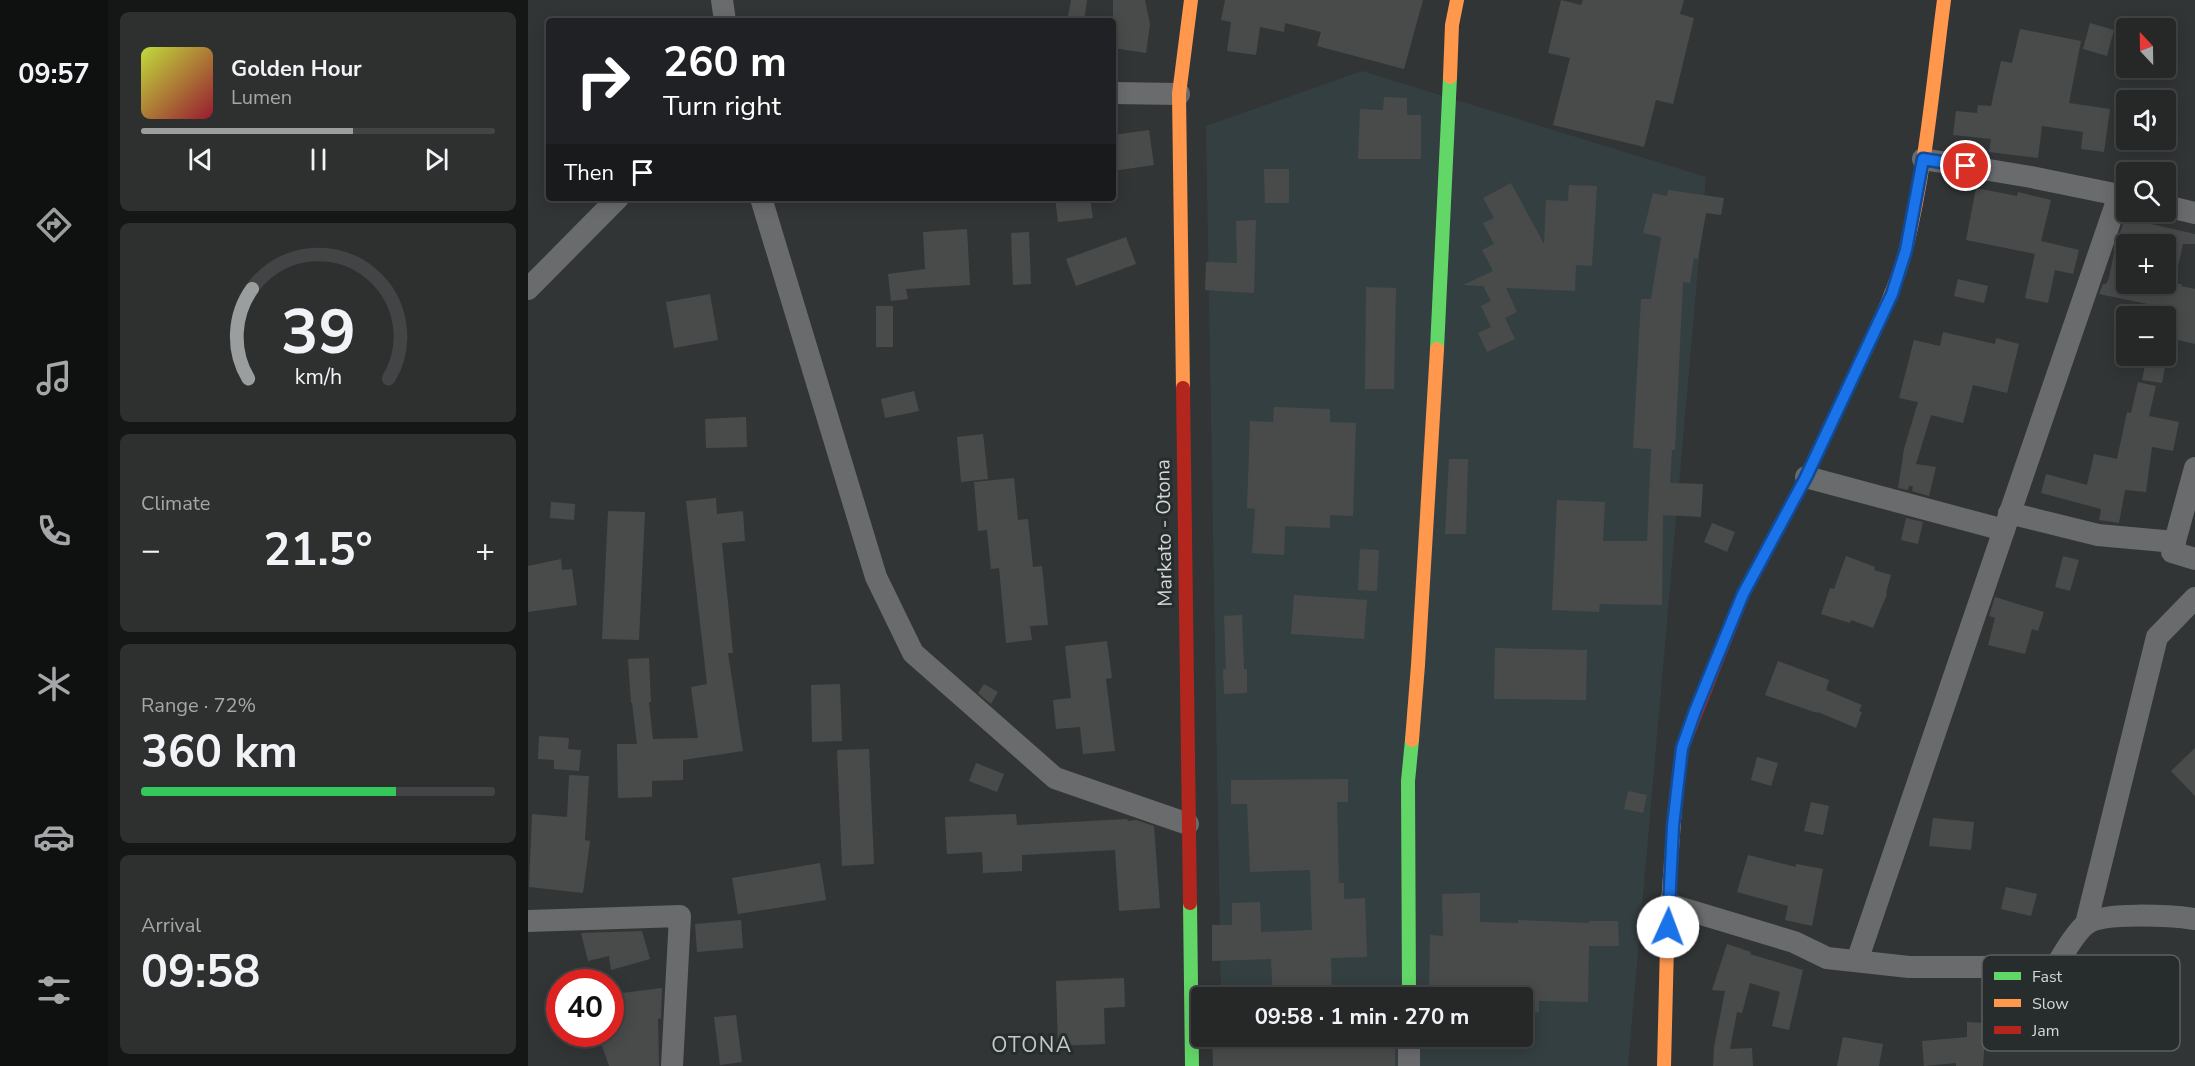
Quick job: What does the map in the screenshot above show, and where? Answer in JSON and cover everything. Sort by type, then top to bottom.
[{"type":"street","points":[[722,0],[725,18]]},
{"type":"street","name":"Markato - Otona","points":[[1191,0],[1179,94],[1191,1066]]},
{"type":"street","points":[[1409,987],[1408,781],[1418,664],[1437,344],[1452,25],[1457,0]]},
{"type":"street","points":[[1664,1066],[1668,904],[1673,826],[1682,748],[1743,594],[1806,477],[1892,294],[1906,250],[1923,159],[1944,0]]},
{"type":"street","points":[[1116,93],[1179,94]]},
{"type":"street","points":[[1923,159],[2031,177],[2116,195]]},
{"type":"street","points":[[528,289],[615,201]]},
{"type":"street","points":[[762,201],[876,577],[913,653],[1055,778],[1188,824]]},
{"type":"street","points":[[2176,209],[2195,213]]},
{"type":"street","points":[[1857,961],[2007,522],[2116,216]]},
{"type":"street","points":[[2195,468],[2172,552],[2195,559]]},
{"type":"street","points":[[1806,477],[2007,522],[2098,535],[2175,542]]},
{"type":"street","points":[[2063,955],[2086,924],[2157,637],[2195,598]]},
{"type":"street","points":[[1668,904],[1794,942],[1827,958],[1909,967],[1982,966]]},
{"type":"street","points":[[2086,924],[2104,919],[2161,915],[2195,919]]},
{"type":"street","points":[[528,921],[680,916],[672,1066]]},
{"type":"street","points":[[1409,1047],[1409,1066]]},
{"type":"shaded area","points":[[1362,71],[1706,177],[1628,1066],[1222,1066],[1221,1047],[1533,1047],[1533,987],[1221,987],[1206,126]]},
{"type":"building","points":[[1071,0],[1087,0],[1084,18],[1068,18]]},
{"type":"building","points":[[1113,0],[1145,0],[1150,24],[1146,53],[1116,48],[1116,18],[1113,18]]},
{"type":"building","points":[[1225,0],[1423,0],[1404,69],[1317,46],[1321,32],[1285,23],[1284,32],[1260,27],[1256,55],[1227,51],[1231,22],[1221,20]]},
{"type":"building","points":[[1561,0],[1581,5],[1583,0],[1684,0],[1680,14],[1694,18],[1673,104],[1656,100],[1644,147],[1553,125],[1570,58],[1548,53]]},
{"type":"building","points":[[2090,23],[2114,30],[2107,56],[2083,49]]},
{"type":"building","points":[[2020,29],[2081,41],[2069,103],[2110,109],[2104,152],[2081,149],[2083,132],[2042,126],[2038,158],[1989,152],[1991,139],[1953,135],[1956,111],[1977,113],[1978,105],[1991,106],[2001,61],[2012,63]]},
{"type":"building","points":[[1384,97],[1407,98],[1407,115],[1421,115],[1421,159],[1358,159],[1360,109],[1383,110]]},
{"type":"building","points":[[1149,130],[1154,165],[1116,171],[1116,135]]},
{"type":"building","points":[[1264,169],[1289,169],[1289,203],[1265,203]]},
{"type":"building","points":[[1511,183],[1544,244],[1546,200],[1568,201],[1569,185],[1597,186],[1592,266],[1576,265],[1575,291],[1506,288],[1517,312],[1505,318],[1515,339],[1487,352],[1478,333],[1491,327],[1481,306],[1491,301],[1483,286],[1463,285],[1493,271],[1482,250],[1494,244],[1483,223],[1494,218],[1483,198]]},
{"type":"building","points":[[1976,188],[2017,196],[2018,192],[2051,200],[2041,241],[2079,250],[2073,274],[2055,270],[2048,303],[2025,298],[2035,254],[1966,240]]},
{"type":"building","points":[[1668,190],[1724,198],[1721,215],[1706,213],[1698,259],[1694,258],[1690,283],[1683,282],[1675,450],[1672,450],[1670,483],[1703,484],[1701,517],[1663,515],[1662,605],[1600,604],[1599,612],[1552,610],[1557,500],[1605,502],[1603,541],[1647,541],[1651,449],[1633,448],[1641,299],[1651,299],[1661,237],[1643,233],[1653,193],[1667,196]]},
{"type":"building","points":[[1055,201],[1090,201],[1093,218],[1058,222]]},
{"type":"building","points":[[1256,220],[1254,293],[1205,290],[1206,262],[1237,263],[1236,221]]},
{"type":"building","points":[[2124,222],[2142,222],[2195,234],[2195,244],[2183,244],[2176,275],[2176,234],[2120,234]]},
{"type":"building","points":[[967,229],[970,285],[906,289],[908,299],[891,301],[888,274],[925,269],[923,232]]},
{"type":"building","points":[[1029,232],[1031,284],[1013,285],[1011,233]]},
{"type":"building","points":[[1126,237],[1136,264],[1076,286],[1066,259]]},
{"type":"building","points":[[2116,245],[2116,294],[2176,294],[2176,284],[2195,289],[2195,344],[2176,339],[2176,306],[2157,306],[2099,294],[2103,284],[2106,284]]},
{"type":"building","points":[[1958,279],[1988,286],[1984,303],[1954,296]]},
{"type":"building","points":[[1366,287],[1396,288],[1394,389],[1365,389]]},
{"type":"building","points":[[710,294],[718,340],[674,348],[666,302]]},
{"type":"building","points":[[876,306],[893,306],[893,347],[876,347]]},
{"type":"building","points":[[1943,332],[1995,344],[1996,338],[2019,344],[2007,393],[1973,385],[1963,423],[1931,415],[1916,464],[1936,467],[1929,496],[1912,491],[1913,486],[1909,486],[1908,490],[1898,488],[1904,449],[1918,402],[1899,398],[1914,340],[1940,346]]},
{"type":"building","points":[[2145,366],[2165,366],[2162,383],[2142,380]]},
{"type":"building","points":[[2138,382],[2156,386],[2149,416],[2179,422],[2173,451],[2152,447],[2146,492],[2125,490],[2119,523],[2099,520],[2101,509],[2041,493],[2046,474],[2087,485],[2094,454],[2117,459],[2127,412],[2131,413]]},
{"type":"building","points":[[914,391],[919,411],[885,418],[881,399]]},
{"type":"building","points":[[1274,407],[1330,409],[1330,422],[1356,423],[1353,516],[1330,515],[1330,528],[1285,526],[1284,555],[1252,553],[1255,509],[1247,508],[1250,421],[1273,422]]},
{"type":"building","points":[[746,417],[747,447],[706,448],[705,419]]},
{"type":"building","points":[[983,434],[988,479],[961,482],[957,437]]},
{"type":"building","points":[[1449,459],[1468,459],[1466,534],[1445,534]]},
{"type":"building","points":[[1014,478],[1018,520],[1028,519],[1033,567],[1042,566],[1048,625],[1030,626],[1032,640],[1006,643],[999,568],[991,569],[987,530],[978,531],[974,482]]},
{"type":"building","points":[[716,498],[717,514],[743,511],[745,541],[722,543],[733,653],[728,653],[743,751],[683,760],[683,780],[652,781],[652,797],[618,798],[617,744],[637,744],[628,659],[649,658],[651,702],[649,702],[653,739],[698,738],[691,687],[707,684],[686,501]]},
{"type":"building","points":[[551,502],[575,504],[574,520],[550,518]]},
{"type":"building","points":[[608,511],[645,512],[639,640],[602,639]]},
{"type":"building","points":[[1906,518],[1923,522],[1918,544],[1901,540]]},
{"type":"building","points":[[1712,523],[1735,532],[1727,552],[1704,542]]},
{"type":"building","points":[[1360,549],[1379,550],[1377,591],[1358,590]]},
{"type":"building","points":[[1846,556],[1875,567],[1874,570],[1891,575],[1887,594],[1873,628],[1851,620],[1850,623],[1821,614],[1830,588],[1834,589]]},
{"type":"building","points":[[2063,556],[2079,560],[2070,591],[2055,587]]},
{"type":"building","points":[[561,559],[562,570],[572,569],[577,605],[528,612],[528,566]]},
{"type":"building","points":[[1294,595],[1367,600],[1364,639],[1291,634]]},
{"type":"building","points":[[1995,597],[2044,612],[2038,631],[2032,629],[2025,654],[1988,645],[1995,618],[1989,616]]},
{"type":"building","points":[[1242,615],[1247,693],[1224,694],[1223,669],[1226,669],[1224,616]]},
{"type":"building","points":[[1107,641],[1112,678],[1106,679],[1115,751],[1083,754],[1080,727],[1056,729],[1053,700],[1071,698],[1065,646]]},
{"type":"building","points":[[1495,648],[1587,650],[1586,700],[1494,699]]},
{"type":"building","points":[[1778,661],[1829,680],[1826,690],[1862,705],[1856,728],[1818,712],[1765,695]]},
{"type":"building","points":[[840,684],[842,741],[812,742],[811,685]]},
{"type":"building","points":[[984,684],[998,692],[991,704],[978,693]]},
{"type":"building","points":[[539,736],[569,738],[568,749],[581,750],[579,771],[554,769],[554,760],[538,759]]},
{"type":"building","points":[[2195,748],[2195,796],[2171,771]]},
{"type":"building","points":[[869,749],[874,864],[842,866],[837,750]]},
{"type":"building","points":[[1757,757],[1778,763],[1771,786],[1751,780]]},
{"type":"building","points":[[976,763],[1004,774],[997,792],[969,781]]},
{"type":"building","points":[[569,775],[589,776],[585,840],[590,841],[583,893],[529,887],[532,814],[567,817]]},
{"type":"building","points":[[1348,779],[1348,802],[1337,802],[1339,883],[1344,883],[1344,899],[1365,898],[1367,957],[1331,958],[1332,987],[1272,987],[1271,959],[1212,961],[1212,925],[1232,925],[1232,903],[1260,902],[1261,932],[1312,930],[1310,870],[1250,872],[1247,804],[1231,804],[1231,780]]},
{"type":"building","points":[[1628,791],[1647,795],[1643,813],[1624,809]]},
{"type":"building","points":[[1811,802],[1829,806],[1823,835],[1804,831]]},
{"type":"building","points":[[1016,814],[1017,825],[1127,819],[1154,826],[1160,908],[1119,911],[1115,850],[1022,855],[1022,871],[983,873],[982,852],[947,854],[945,817]]},
{"type":"building","points":[[1933,818],[1974,822],[1971,850],[1929,846]]},
{"type":"building","points":[[1748,855],[1796,867],[1796,864],[1823,869],[1812,926],[1785,920],[1788,906],[1737,892]]},
{"type":"building","points":[[820,863],[826,900],[738,914],[732,878]]},
{"type":"building","points":[[2006,887],[2037,894],[2031,916],[2001,909]]},
{"type":"building","points":[[1480,893],[1480,922],[1618,921],[1619,946],[1589,946],[1588,1002],[1539,1001],[1539,1012],[1533,1012],[1533,987],[1429,987],[1430,935],[1443,936],[1442,894]]},
{"type":"building","points":[[741,920],[743,948],[697,952],[695,924]]},
{"type":"building","points":[[642,931],[650,959],[615,969],[611,969],[609,956],[588,961],[581,933]]},
{"type":"building","points":[[1727,944],[1751,952],[1750,954],[1803,970],[1789,1030],[1772,1026],[1780,992],[1750,983],[1742,1013],[1737,1012],[1730,1049],[1752,1048],[1753,1066],[1713,1066],[1714,1047],[1725,991],[1712,990]]},
{"type":"building","points":[[1124,978],[1125,1007],[1104,1008],[1105,1044],[1058,1046],[1056,981]]},
{"type":"building","points":[[662,988],[661,1018],[658,1019],[659,1066],[609,1066],[602,1047],[624,1047],[624,993]]},
{"type":"building","points":[[736,1015],[742,1062],[720,1065],[714,1017]]},
{"type":"building","points":[[1967,1022],[1982,1023],[1983,1066],[1956,1066],[1956,1063],[1924,1066],[1922,1041],[1967,1037]]},
{"type":"building","points":[[1843,1037],[1883,1044],[1879,1066],[1837,1066]]},
{"type":"building","points":[[1212,1047],[1395,1047],[1395,1066],[1213,1066]]},
{"type":"traffic: fast","points":[[1437,349],[1450,77]]},
{"type":"traffic: fast","points":[[1409,987],[1408,781],[1412,740]]},
{"type":"traffic: fast","points":[[1190,903],[1192,1066]]},
{"type":"traffic: slow","points":[[1183,388],[1179,94],[1191,0]]},
{"type":"traffic: slow","points":[[1450,77],[1452,25],[1457,0]]},
{"type":"traffic: slow","points":[[1861,360],[1892,292],[1906,249],[1924,157],[1944,0]]},
{"type":"traffic: slow","points":[[1412,740],[1437,349]]},
{"type":"traffic: slow","points":[[1664,1066],[1668,904],[1675,807]]},
{"type":"traffic: jam","points":[[1675,807],[1682,748],[1743,594],[1806,477],[1861,360]]},
{"type":"traffic: jam","points":[[1183,388],[1190,903]]},
{"type":"district","name":"OTONA","points":[[1032,1045]]},
{"type":"route","points":[[1668,927],[1673,826],[1682,748],[1695,711],[1743,594],[1806,477],[1892,294],[1906,250],[1923,159],[1966,166]]}]
